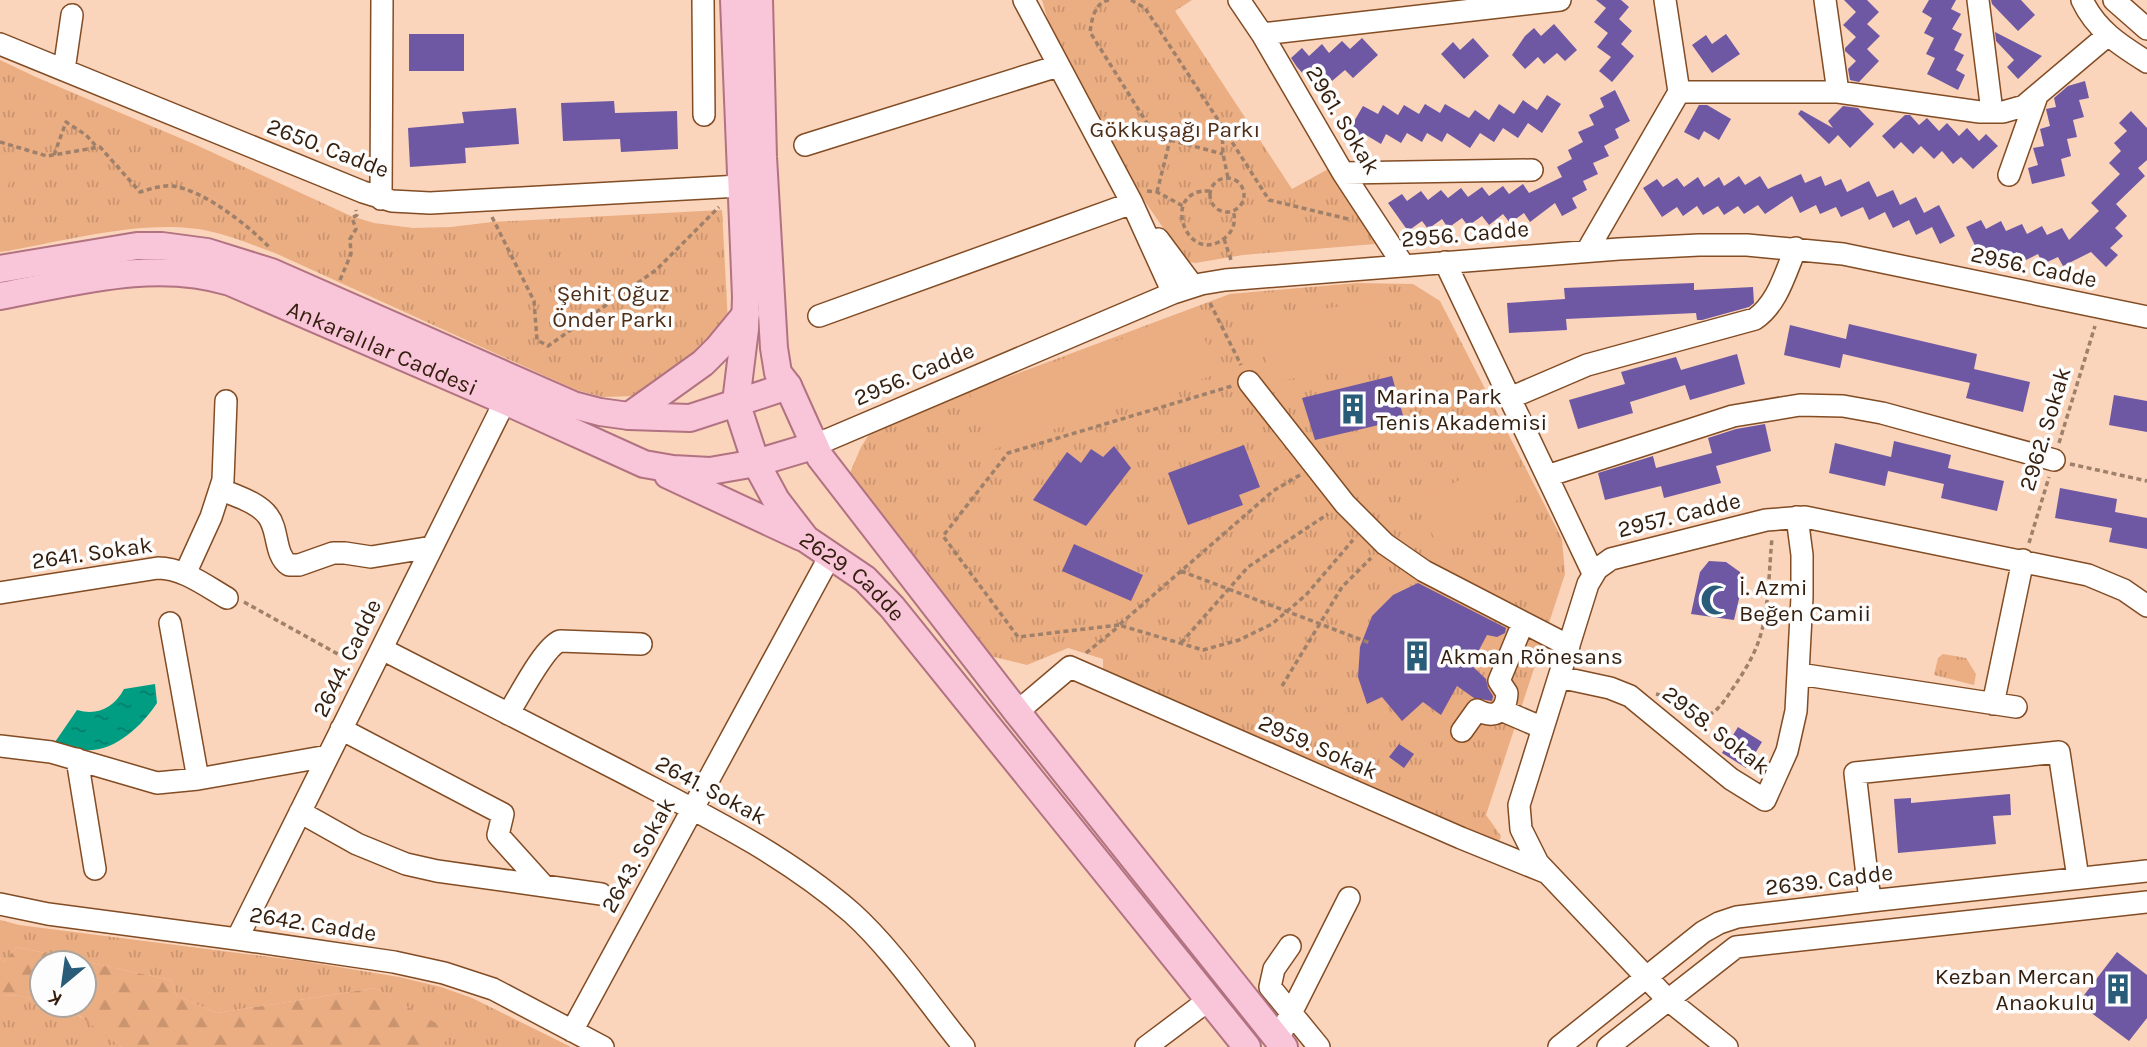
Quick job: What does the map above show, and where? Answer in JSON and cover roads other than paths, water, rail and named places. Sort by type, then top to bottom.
[{"type":"main road","name":"2629. Cadde","points":[[734,0],[746,314],[736,402],[756,463],[776,500],[806,540],[866,579],[892,607],[1247,1047]]},
{"type":"main road","name":"2629. Cadde","points":[[759,0],[771,326],[778,373],[788,386],[813,446],[1017,712],[1281,1043]]},
{"type":"main road","name":"Ankaralılar Caddesi","points":[[0,269],[108,250],[162,246],[229,257],[284,277],[573,405],[600,412],[690,418],[788,386]]},
{"type":"main road","name":"Ankaralılar Caddesi","points":[[0,296],[138,272],[178,271],[208,276],[230,282],[644,464],[710,471],[756,463],[813,446]]},
{"type":"main road","points":[[629,416],[703,363],[746,314]]},
{"type":"main road","points":[[644,464],[806,540]]},
{"type":"street","points":[[372,195],[382,0]]},
{"type":"street","points":[[703,0],[704,115]]},
{"type":"street","points":[[1024,0],[1128,196],[1189,287]]},
{"type":"street","name":"2961. Sokak","points":[[1239,0],[1262,34],[1343,173],[1404,266]]},
{"type":"street","points":[[1262,34],[1560,0]]},
{"type":"street","points":[[1587,251],[1679,92],[1665,0]]},
{"type":"street","points":[[1825,0],[1838,92]]},
{"type":"street","points":[[1978,0],[1992,112]]},
{"type":"street","points":[[2082,0],[2088,12],[2108,35],[2147,62]]},
{"type":"street","points":[[2114,0],[2147,29]]},
{"type":"street","points":[[64,70],[72,15]]},
{"type":"street","points":[[1679,92],[1838,92],[1992,112],[2013,110],[2037,96],[2108,35]]},
{"type":"street","name":"2650. Cadde","points":[[0,44],[372,195],[417,203],[740,186]]},
{"type":"street","points":[[805,145],[1058,66]]},
{"type":"street","points":[[2009,175],[2037,96]]},
{"type":"street","points":[[1343,173],[1532,170]]},
{"type":"street","points":[[819,316],[1128,196]]},
{"type":"street","points":[[1616,202],[1619,249]]},
{"type":"street","name":"2956. Cadde","points":[[813,446],[1189,287],[1225,280],[1699,244],[1796,248],[1857,257],[2147,316]]},
{"type":"street","points":[[1510,398],[1587,365],[1755,319],[1768,308],[1774,298],[1796,248]]},
{"type":"street","points":[[1445,262],[1593,573],[1519,805],[1521,829],[1538,863],[1713,1044]]},
{"type":"street","points":[[1249,382],[1313,466],[1365,526],[1385,544],[1424,570],[1569,646]]},
{"type":"street","points":[[185,574],[206,529],[220,489],[224,470],[226,401]]},
{"type":"street","name":"2644. Cadde","points":[[237,939],[505,401]]},
{"type":"street","points":[[1547,476],[1733,416],[1800,405],[1843,406],[1882,413],[2054,460]]},
{"type":"street","points":[[220,489],[265,512],[272,521],[283,559],[289,565],[299,565],[333,553],[371,557],[432,547]]},
{"type":"street","name":"2957. Cadde","points":[[1593,573],[1611,559],[1774,518],[1797,517],[2023,560],[2100,579],[2124,590],[2147,606]]},
{"type":"street","name":"2958. Sokak","points":[[1559,677],[1620,691],[1640,702],[1710,762],[1765,800],[1787,751],[1796,710],[1802,567],[1797,517]]},
{"type":"street","name":"2643. Sokak","points":[[572,1031],[830,556]]},
{"type":"street","points":[[1993,704],[2023,560]]},
{"type":"street","name":"2641. Sokak","points":[[0,593],[170,568],[227,598]]},
{"type":"street","points":[[170,623],[198,779]]},
{"type":"street","points":[[1462,731],[1477,710],[1488,715],[1501,710],[1507,693],[1499,681],[1523,623]]},
{"type":"street","points":[[508,714],[545,654],[556,642],[641,644]]},
{"type":"street","name":"2641. Sokak","points":[[382,649],[693,809],[777,856],[821,887],[854,915],[887,951],[964,1047]]},
{"type":"street","name":"2959. Sokak","points":[[1017,712],[1070,667],[1547,873]]},
{"type":"street","points":[[1799,674],[2016,707]]},
{"type":"street","points":[[1501,710],[1543,728]]},
{"type":"street","points":[[341,729],[503,814],[498,835],[544,886]]},
{"type":"street","points":[[0,747],[44,751],[151,782],[163,783],[328,756]]},
{"type":"street","points":[[1870,901],[1855,773],[2059,752],[2078,878]]},
{"type":"street","points":[[77,759],[95,869]]},
{"type":"street","points":[[300,812],[357,844],[407,864],[437,871],[601,894]]},
{"type":"street","name":"2639. Cadde","points":[[1559,1047],[1703,932],[1737,917],[2147,871]]},
{"type":"street","points":[[1281,1043],[1291,1013],[1349,898]]},
{"type":"street","points":[[1608,1047],[1722,956],[1741,946],[2147,902]]},
{"type":"street","name":"2642. Cadde","points":[[0,904],[48,914],[394,962],[444,973],[493,989],[603,1047]]},
{"type":"street","points":[[1290,946],[1274,968],[1270,987],[1319,1047]]},
{"type":"street","points":[[1146,1047],[1210,999]]},
{"type":"water","points":[[155,684],[157,703],[143,721],[115,743],[104,748],[81,750],[55,742],[77,710],[91,712],[104,709],[120,696],[124,689]]},
{"type":"place","name":"Marina Park Tenis Akademisi","points":[[1353,409]]},
{"type":"place","name":"İ. Azmi Beğen Camii","points":[[1716,600]]},
{"type":"place","name":"Akman Rönesans","points":[[1417,656]]},
{"type":"place","name":"Kezban Mercan Anaokulu","points":[[2118,989]]},
{"type":"park label","name":"Gökkuşağı Parkı","points":[[1175,129]]},
{"type":"park label","name":"Şehit Oğuz Önder Parkı","points":[[613,306]]}]
